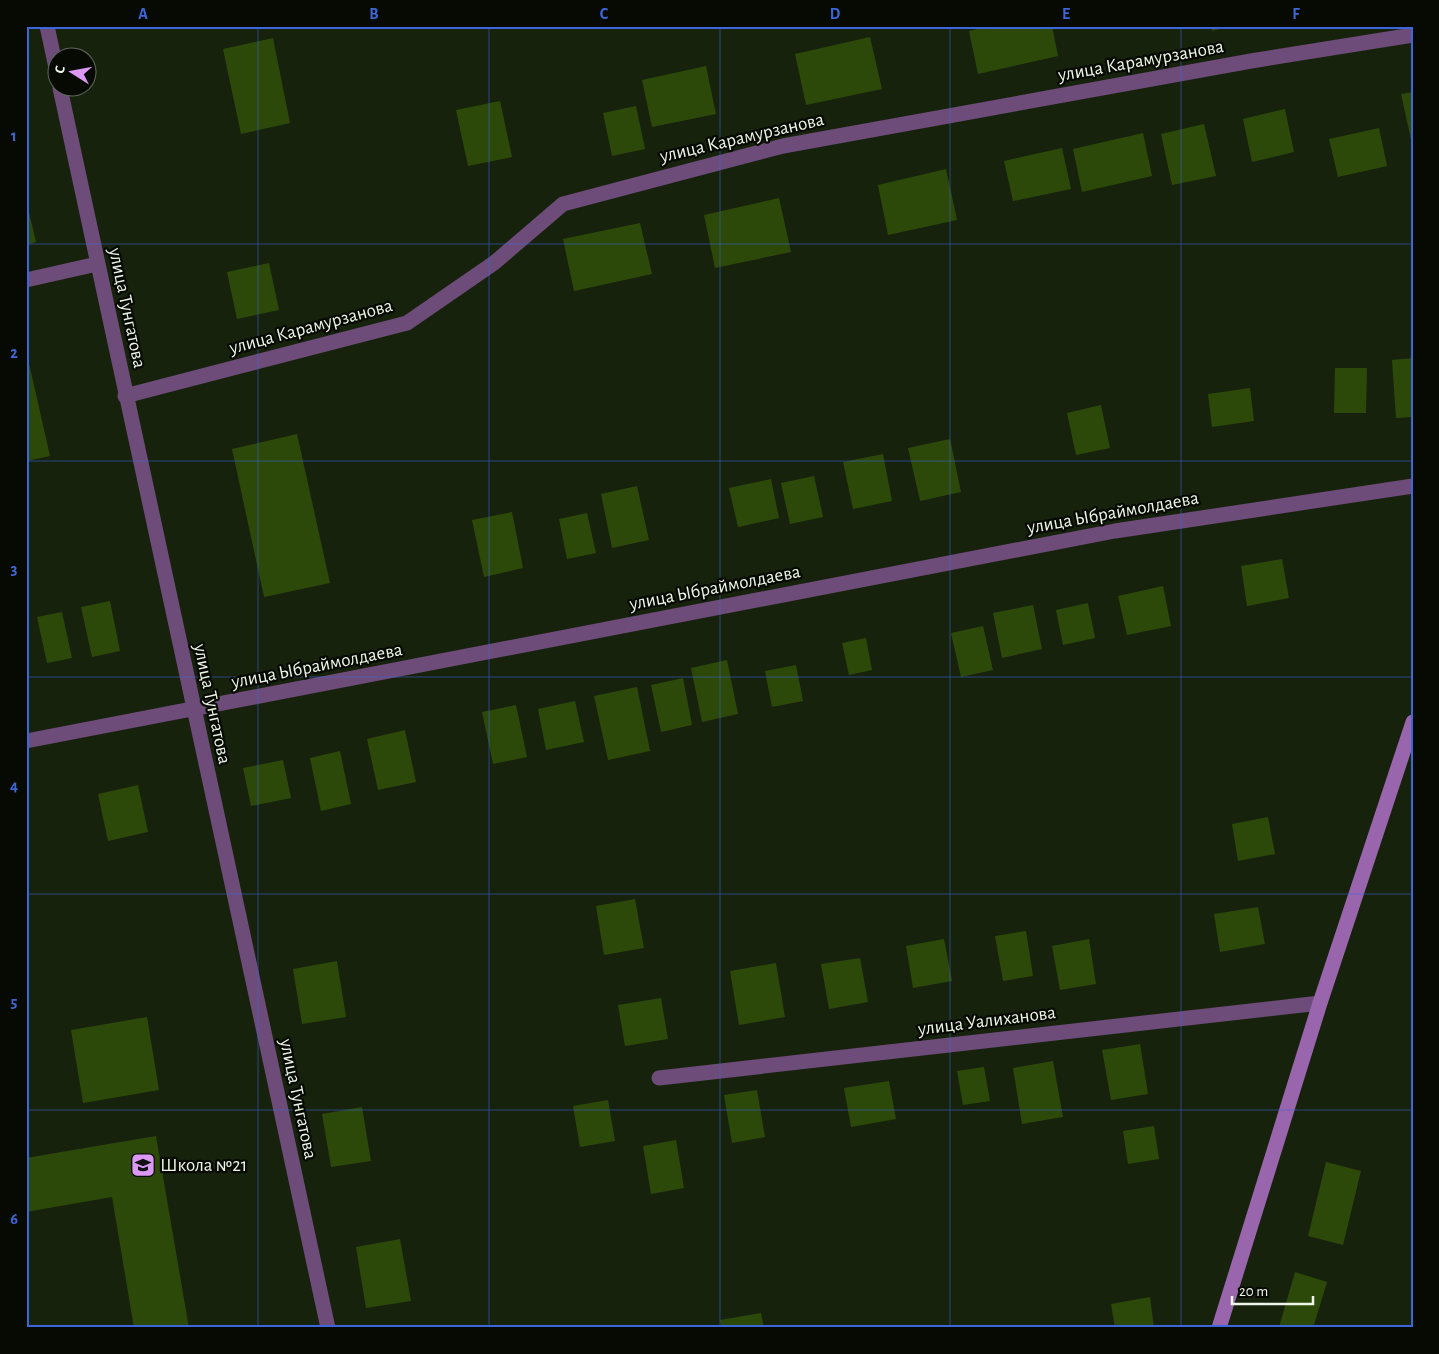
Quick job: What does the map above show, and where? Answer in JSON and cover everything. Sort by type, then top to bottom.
[{"type":"street","points":[[47,26],[52,48]]},
{"type":"street","name":"улица Карамурзанова","points":[[125,396],[407,323],[494,262],[563,204],[784,146],[1250,61],[1413,35]]},
{"type":"street","name":"улица Тунгатова","points":[[62,98],[328,1328]]},
{"type":"street","points":[[26,280],[97,264]]},
{"type":"street","name":"улица Ыбраймолдаева","points":[[26,741],[1114,531],[1413,486]]},
{"type":"street","points":[[1219,1328],[1320,1003],[1413,722]]},
{"type":"street","name":"улица Уалиханова","points":[[659,1078],[1320,1003]]},
{"type":"building","points":[[990,26],[1052,26],[1058,56],[978,74],[969,31]]},
{"type":"building","points":[[1211,26],[1228,26],[1228,27],[1212,31]]},
{"type":"building","points":[[870,37],[882,89],[806,105],[795,54]]},
{"type":"building","points":[[273,38],[290,123],[241,134],[223,49]]},
{"type":"building","points":[[706,66],[716,114],[652,127],[642,80]]},
{"type":"building","points":[[1413,92],[1413,144],[1412,144],[1401,94]]},
{"type":"building","points":[[500,101],[512,157],[468,166],[456,110]]},
{"type":"building","points":[[636,106],[645,149],[612,156],[603,113]]},
{"type":"building","points":[[1285,109],[1294,152],[1252,162],[1243,119]]},
{"type":"building","points":[[1204,124],[1216,176],[1172,185],[1161,134]]},
{"type":"building","points":[[1379,128],[1387,166],[1338,177],[1329,139]]},
{"type":"building","points":[[1143,133],[1152,176],[1082,192],[1073,149]]},
{"type":"building","points":[[1062,148],[1071,189],[1013,201],[1004,161]]},
{"type":"building","points":[[946,169],[957,220],[888,235],[878,185]]},
{"type":"building","points":[[779,198],[791,252],[715,268],[704,215]]},
{"type":"building","points":[[26,200],[36,242],[26,245]]},
{"type":"building","points":[[640,223],[652,274],[574,291],[563,239]]},
{"type":"building","points":[[269,263],[279,310],[237,319],[227,272]]},
{"type":"building","points":[[26,350],[50,456],[26,461]]},
{"type":"building","points":[[1413,358],[1413,417],[1396,418],[1392,360]]},
{"type":"building","points":[[1335,368],[1367,368],[1366,413],[1334,413]]},
{"type":"building","points":[[1250,388],[1254,421],[1212,427],[1208,394]]},
{"type":"building","points":[[1101,405],[1110,448],[1076,455],[1067,413]]},
{"type":"building","points":[[297,434],[330,583],[264,597],[232,449]]},
{"type":"building","points":[[950,439],[961,492],[920,501],[908,448]]},
{"type":"building","points":[[883,454],[892,501],[853,509],[843,462]]},
{"type":"building","points":[[814,476],[823,517],[790,524],[781,483]]},
{"type":"building","points":[[771,479],[779,518],[738,527],[729,488]]},
{"type":"building","points":[[637,486],[649,540],[612,548],[601,494]]},
{"type":"building","points":[[512,512],[523,568],[484,577],[472,520]]},
{"type":"building","points":[[587,513],[596,553],[567,559],[559,519]]},
{"type":"building","points":[[1282,559],[1289,598],[1247,606],[1241,566]]},
{"type":"building","points":[[1163,586],[1171,626],[1127,635],[1118,596]]},
{"type":"building","points":[[110,601],[120,651],[92,657],[81,607]]},
{"type":"building","points":[[1088,603],[1095,638],[1063,645],[1056,610]]},
{"type":"building","points":[[1033,605],[1042,649],[1002,658],[993,613]]},
{"type":"building","points":[[62,612],[72,658],[47,663],[37,617]]},
{"type":"building","points":[[983,626],[993,670],[961,677],[951,633]]},
{"type":"building","points":[[866,638],[872,670],[849,675],[842,643]]},
{"type":"building","points":[[727,660],[738,714],[702,722],[691,668]]},
{"type":"building","points":[[796,665],[803,701],[772,707],[765,671]]},
{"type":"building","points":[[683,678],[692,725],[661,732],[651,685]]},
{"type":"building","points":[[637,687],[650,751],[608,760],[594,696]]},
{"type":"building","points":[[575,701],[584,742],[546,750],[538,709]]},
{"type":"building","points":[[516,705],[527,757],[493,764],[482,712]]},
{"type":"building","points":[[405,730],[416,782],[378,790],[367,739]]},
{"type":"building","points":[[340,751],[351,804],[321,811],[310,758]]},
{"type":"building","points":[[283,760],[291,798],[251,806],[243,768]]},
{"type":"building","points":[[138,785],[148,832],[108,841],[98,794]]},
{"type":"building","points":[[1268,817],[1275,854],[1238,861],[1232,824]]},
{"type":"building","points":[[635,899],[644,948],[604,955],[596,906]]},
{"type":"building","points":[[1258,907],[1265,944],[1220,952],[1214,914]]},
{"type":"building","points":[[1026,931],[1033,976],[1003,981],[995,936]]},
{"type":"building","points":[[944,939],[952,981],[913,988],[906,946]]},
{"type":"building","points":[[1089,939],[1096,984],[1060,990],[1052,946]]},
{"type":"building","points":[[860,958],[868,1002],[829,1009],[821,964]]},
{"type":"building","points":[[337,961],[346,1017],[302,1024],[293,969]]},
{"type":"building","points":[[776,963],[785,1017],[739,1025],[730,971]]},
{"type":"building","points":[[661,998],[668,1039],[625,1046],[618,1005]]},
{"type":"building","points":[[147,1017],[159,1090],[83,1103],[71,1030]]},
{"type":"building","points":[[1140,1044],[1148,1094],[1111,1100],[1102,1050]]},
{"type":"building","points":[[1053,1061],[1063,1117],[1022,1124],[1013,1068]]},
{"type":"building","points":[[984,1067],[990,1101],[963,1105],[957,1071]]},
{"type":"building","points":[[889,1081],[896,1119],[851,1127],[844,1088]]},
{"type":"building","points":[[757,1090],[765,1137],[732,1143],[724,1095]]},
{"type":"building","points":[[608,1100],[615,1141],[580,1147],[573,1106]]},
{"type":"building","points":[[362,1107],[371,1161],[331,1167],[322,1114]]},
{"type":"building","points":[[1154,1126],[1159,1159],[1128,1164],[1123,1131]]},
{"type":"building","points":[[156,1136],[189,1328],[134,1328],[112,1197],[26,1212],[26,1158]]},
{"type":"building","points":[[676,1140],[684,1188],[651,1194],[643,1146]]},
{"type":"building","points":[[1326,1162],[1361,1171],[1343,1245],[1308,1236]]},
{"type":"building","points":[[400,1239],[411,1301],[366,1308],[356,1247]]},
{"type":"building","points":[[1295,1272],[1327,1282],[1313,1328],[1279,1327]]},
{"type":"building","points":[[1150,1297],[1154,1328],[1115,1328],[1111,1304]]},
{"type":"building","points":[[761,1313],[764,1328],[722,1328],[720,1320]]},
{"type":"place","name":"Школа №21","points":[[143,1165]]}]
